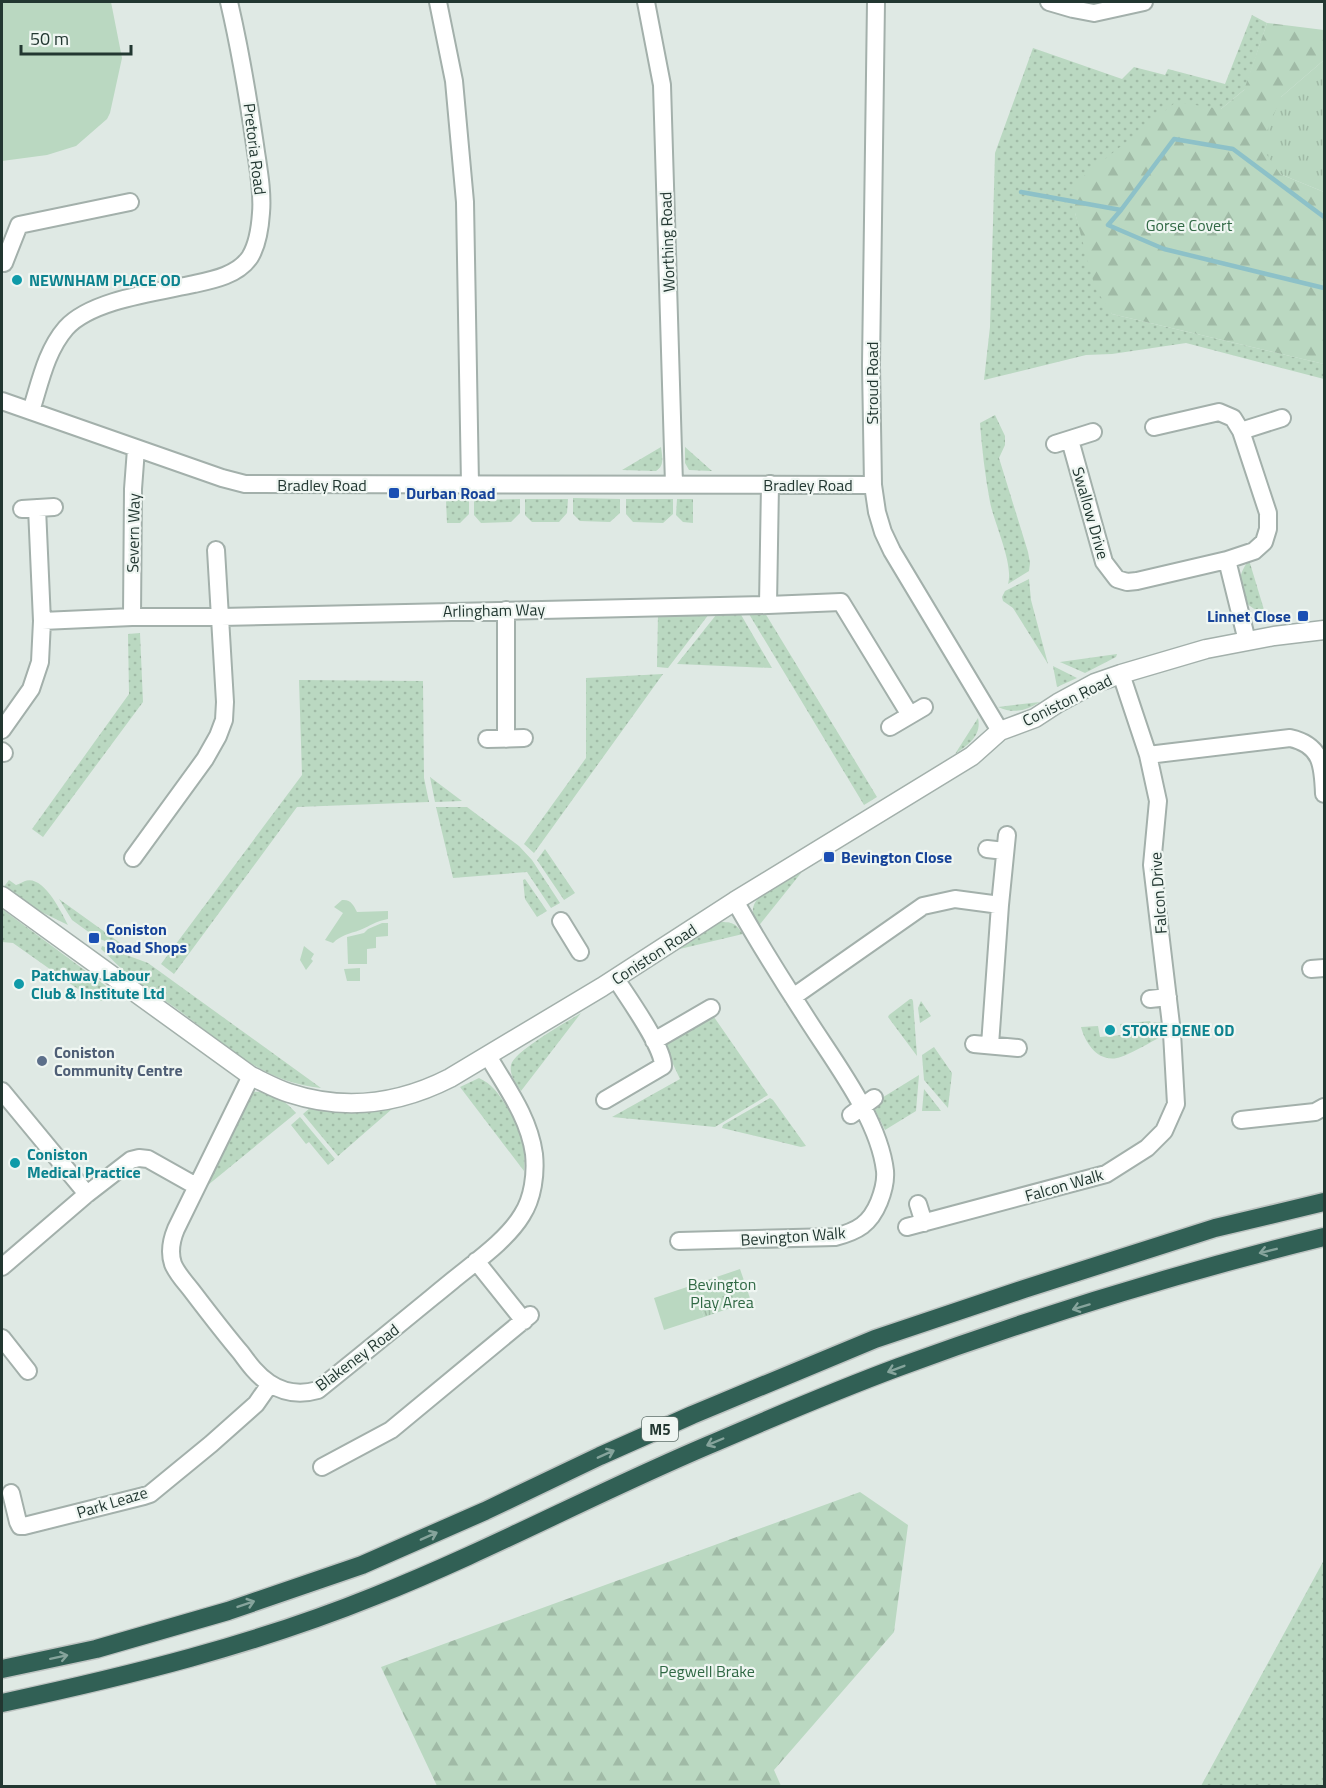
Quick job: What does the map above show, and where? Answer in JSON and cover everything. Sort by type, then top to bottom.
[{"type":"highway","name":"M5","points":[[2,1669],[96,1649],[228,1611],[362,1565],[486,1511],[600,1456],[875,1339],[1215,1228],[1324,1202]]},
{"type":"highway","name":"M5","points":[[2,1703],[104,1681],[238,1645],[374,1597],[712,1443],[898,1368],[1032,1322],[1226,1261],[1324,1237]]},
{"type":"street","name":"Pretoria Road","points":[[31,411],[49,354],[67,326],[79,316],[93,308],[117,301],[217,279],[234,271],[249,258],[258,238],[262,211],[260,181],[248,96],[229,2]]},
{"type":"street","points":[[438,2],[454,81],[465,202],[470,484]]},
{"type":"street","name":"Worthing Road","points":[[646,2],[662,85],[674,484]]},
{"type":"street","name":"Stroud Road","points":[[876,2],[871,365],[873,485],[877,512],[892,551],[1000,731]]},
{"type":"street","points":[[1049,2],[1094,13],[1144,2]]},
{"type":"street","points":[[2,262],[4,263],[19,225],[130,202]]},
{"type":"street","name":"Bradley Road","points":[[2,401],[136,449],[245,484],[873,485]]},
{"type":"street","points":[[1154,427],[1219,412],[1233,418],[1241,431],[1282,418]]},
{"type":"street","name":"Swallow Drive","points":[[1093,432],[1062,442],[1104,562],[1117,579],[1128,582],[1227,561],[1254,551],[1264,542],[1268,529],[1268,513],[1241,431]]},
{"type":"street","name":"Severn Way","points":[[132,617],[133,489],[136,449]]},
{"type":"street","points":[[768,605],[770,484]]},
{"type":"street","points":[[2,729],[31,689],[40,662],[42,621],[38,508]]},
{"type":"street","points":[[133,858],[205,759],[224,720],[225,702],[216,550]]},
{"type":"street","points":[[1227,561],[1247,640]]},
{"type":"street","name":"Arlingham Way","points":[[42,621],[132,617],[220,617],[841,602],[917,711],[890,727]]},
{"type":"street","points":[[506,610],[506,739]]},
{"type":"street","name":"Coniston Road","points":[[2,896],[251,1076],[289,1093],[314,1100],[342,1104],[383,1101],[428,1089],[488,1056],[616,979],[735,901],[972,756],[1000,731],[1035,718],[1095,683],[1206,649],[1247,640],[1324,630]]},
{"type":"street","name":"Falcon Drive","points":[[1121,674],[1148,755],[1158,801],[1152,865],[1172,1033]]},
{"type":"street","points":[[487,739],[524,738]]},
{"type":"street","points":[[1148,755],[1290,738],[1299,740],[1312,749],[1321,762],[1324,794]]},
{"type":"street","points":[[987,849],[1006,843],[982,1045],[1018,1047]]},
{"type":"street","points":[[735,901],[793,997],[923,906],[955,899],[1000,905]]},
{"type":"street","points":[[561,921],[580,951]]},
{"type":"street","points":[[605,1100],[663,1066],[663,1060],[654,1041],[616,979]]},
{"type":"street","name":"Bevington Walk","points":[[679,1241],[697,1249],[835,1237],[853,1233],[866,1224],[876,1209],[884,1190],[885,1172],[877,1137],[862,1106],[793,997]]},
{"type":"street","points":[[1150,999],[1168,997]]},
{"type":"street","points":[[654,1041],[711,1008]]},
{"type":"street","name":"Falcon Walk","points":[[907,1227],[1106,1174],[1147,1148],[1164,1131],[1176,1104],[1172,1033]]},
{"type":"street","name":"Blakeney Road","points":[[251,1076],[171,1241],[171,1254],[174,1266],[259,1375],[270,1384],[291,1392],[306,1393],[318,1389],[476,1261],[507,1234],[522,1215],[533,1186],[534,1174],[534,1155],[528,1124],[488,1056]]},
{"type":"street","points":[[2,1091],[87,1194]]},
{"type":"street","points":[[1242,1120],[1315,1112],[1324,1107]]},
{"type":"street","points":[[2,1267],[126,1163],[139,1158],[148,1159],[196,1186]]},
{"type":"street","points":[[918,1204],[924,1223]]},
{"type":"street","points":[[332,1467],[391,1430],[527,1318],[476,1261]]},
{"type":"street","points":[[2,1338],[28,1371]]},
{"type":"street","name":"Park Leaze","points":[[10,1493],[20,1526],[144,1496],[218,1438],[256,1404],[270,1384]]},
{"type":"green space","points":[[2,2],[111,2],[122,58],[110,113],[107,119],[76,146],[47,155],[2,161]]},
{"type":"green space","points":[[1252,15],[1267,23],[1245,89],[1221,109],[1075,213],[1112,314],[1324,364],[1324,379],[1186,343],[1112,354],[1086,355],[984,380],[990,327],[995,153],[1033,48],[1122,79],[1134,67],[1165,75],[1168,69],[1225,84]]},
{"type":"green space","name":"Gorse Covert","points":[[1267,23],[1324,30],[1324,60],[1281,97],[1280,174],[1324,192],[1324,364],[1112,314],[1095,288],[1075,213],[1074,184],[1176,102],[1221,109],[1244,90]]},
{"type":"green space","points":[[1324,60],[1324,192],[1280,174],[1261,146],[1281,97]]},
{"type":"green space","points":[[995,415],[1005,436],[1005,445],[999,458],[1030,563],[1029,571],[1008,584],[1006,555],[988,492],[980,423]]},
{"type":"green space","points":[[661,447],[662,464],[656,471],[622,470]]},
{"type":"green space","points":[[685,447],[712,471],[689,470],[685,463]]},
{"type":"green space","points":[[573,498],[620,499],[620,513],[610,522],[580,521],[573,514]]},
{"type":"green space","points":[[520,499],[520,513],[511,522],[481,523],[474,515],[474,500]]},
{"type":"green space","points":[[525,499],[568,499],[567,513],[559,522],[532,522],[525,515]]},
{"type":"green space","points":[[626,499],[673,499],[673,514],[663,523],[633,522],[626,514]]},
{"type":"green space","points":[[677,499],[693,499],[693,523],[683,522],[676,515]]},
{"type":"green space","points":[[446,500],[469,500],[469,514],[460,523],[447,523]]},
{"type":"green space","points":[[1249,560],[1265,613],[1248,605],[1240,592],[1240,577]]},
{"type":"green space","points":[[1029,579],[1031,600],[1048,664],[1013,608],[1003,601],[1002,597],[1005,591]]},
{"type":"green space","points":[[740,613],[772,668],[677,664],[716,615]]},
{"type":"green space","points":[[765,613],[877,797],[864,805],[749,614]]},
{"type":"green space","points":[[658,614],[709,614],[668,668],[657,667]]},
{"type":"green space","points":[[140,633],[143,702],[43,837],[32,829],[129,694],[128,634]]},
{"type":"green space","points":[[1117,654],[1116,657],[1085,673],[1060,662]]},
{"type":"green space","points":[[1053,666],[1077,678],[1057,687]]},
{"type":"green space","points":[[663,674],[534,853],[524,844],[586,758],[586,678]]},
{"type":"green space","points":[[299,680],[423,681],[424,778],[429,802],[297,807],[174,974],[161,964],[302,775]]},
{"type":"green space","points":[[1040,702],[1019,710],[998,707]]},
{"type":"green space","points":[[978,718],[976,735],[955,754]]},
{"type":"green space","points":[[430,777],[462,801],[435,802]]},
{"type":"green space","points":[[436,807],[467,807],[519,846],[532,860],[560,903],[551,908],[527,872],[453,878]]},
{"type":"green space","points":[[545,849],[575,893],[564,900],[537,860]]},
{"type":"green space","points":[[801,873],[757,928],[753,911],[759,897],[772,887]]},
{"type":"green space","points":[[525,879],[547,911],[537,917],[525,899],[523,880]]},
{"type":"green space","points":[[9,880],[16,885],[25,881],[39,884],[51,896],[68,925],[27,905],[3,888]]},
{"type":"green space","points":[[59,899],[130,950],[97,938],[72,920]]},
{"type":"green space","points":[[342,900],[350,902],[357,912],[388,911],[388,919],[345,935],[333,943],[325,940],[343,913],[334,907]]},
{"type":"green space","points":[[2,909],[125,1000],[95,1001],[13,943],[2,942]]},
{"type":"green space","points":[[719,922],[733,924],[743,934],[667,952]]},
{"type":"green space","points":[[382,923],[388,923],[388,936],[376,937],[376,948],[367,949],[367,964],[348,964],[347,937],[364,933]]},
{"type":"green space","points":[[102,946],[148,963],[321,1088],[281,1079],[246,1061],[131,977],[101,949]]},
{"type":"green space","points":[[304,946],[314,954],[311,959],[313,961],[306,970],[300,960]]},
{"type":"green space","points":[[360,968],[360,981],[347,981],[344,969]]},
{"type":"green space","points":[[910,999],[913,1001],[917,1056],[888,1017]]},
{"type":"green space","points":[[921,1001],[931,1016],[920,1023],[918,1008]]},
{"type":"green space","points":[[581,1013],[521,1091],[511,1072],[514,1059],[531,1045]]},
{"type":"green space","points":[[714,1017],[768,1095],[715,1127],[612,1117],[680,1079],[664,1045]]},
{"type":"green space","points":[[1150,1021],[1151,1023],[1162,1022],[1164,1035],[1117,1058],[1104,1057],[1093,1050],[1081,1027],[1098,1026],[1100,1037],[1122,1035],[1120,1024]]},
{"type":"green space","points":[[934,1047],[952,1073],[948,1108],[924,1080],[922,1055]]},
{"type":"green space","points":[[919,1075],[916,1111],[885,1130],[872,1104]]},
{"type":"green space","points":[[479,1078],[494,1089],[514,1120],[523,1144],[524,1171],[460,1087]]},
{"type":"green space","points":[[924,1089],[941,1111],[922,1111]]},
{"type":"green space","points":[[254,1092],[266,1093],[277,1098],[296,1113],[208,1185],[245,1100]]},
{"type":"green space","points":[[770,1098],[806,1146],[801,1147],[722,1128],[723,1125]]},
{"type":"green space","points":[[311,1107],[352,1112],[392,1109],[338,1156],[303,1114]]},
{"type":"green space","points":[[300,1117],[335,1159],[328,1165],[309,1142],[306,1144],[291,1125]]},
{"type":"green space","name":"Bevington Play Area","points":[[740,1269],[751,1301],[704,1317],[693,1285]]},
{"type":"green space","points":[[693,1285],[704,1317],[664,1330],[654,1298]]},
{"type":"green space","name":"Pegwell Brake","points":[[860,1492],[908,1525],[894,1632],[774,1770],[781,1786],[437,1786],[381,1667]]},
{"type":"green space","points":[[1324,1560],[1324,1786],[1201,1786]]},
{"type":"waterway","points":[[1121,210],[1174,139],[1233,149],[1324,217]]},
{"type":"waterway","points":[[1021,192],[1121,210],[1108,225],[1164,249],[1324,288]]},
{"type":"place","name":"NEWNHAM PLACE OD","points":[[17,280]]},
{"type":"place","name":"Durban Road","points":[[394,493]]},
{"type":"place","name":"Linnet Close","points":[[1303,616]]},
{"type":"place","name":"Bevington Close","points":[[829,857]]},
{"type":"place","name":"Coniston Road Shops","points":[[94,938]]},
{"type":"place","name":"Patchway Labour Club & Institute Ltd","points":[[19,984]]},
{"type":"place","name":"STOKE DENE OD","points":[[1110,1030]]},
{"type":"place","name":"Coniston Community Centre","points":[[42,1061]]},
{"type":"place","name":"Coniston Medical Practice","points":[[15,1163]]}]
